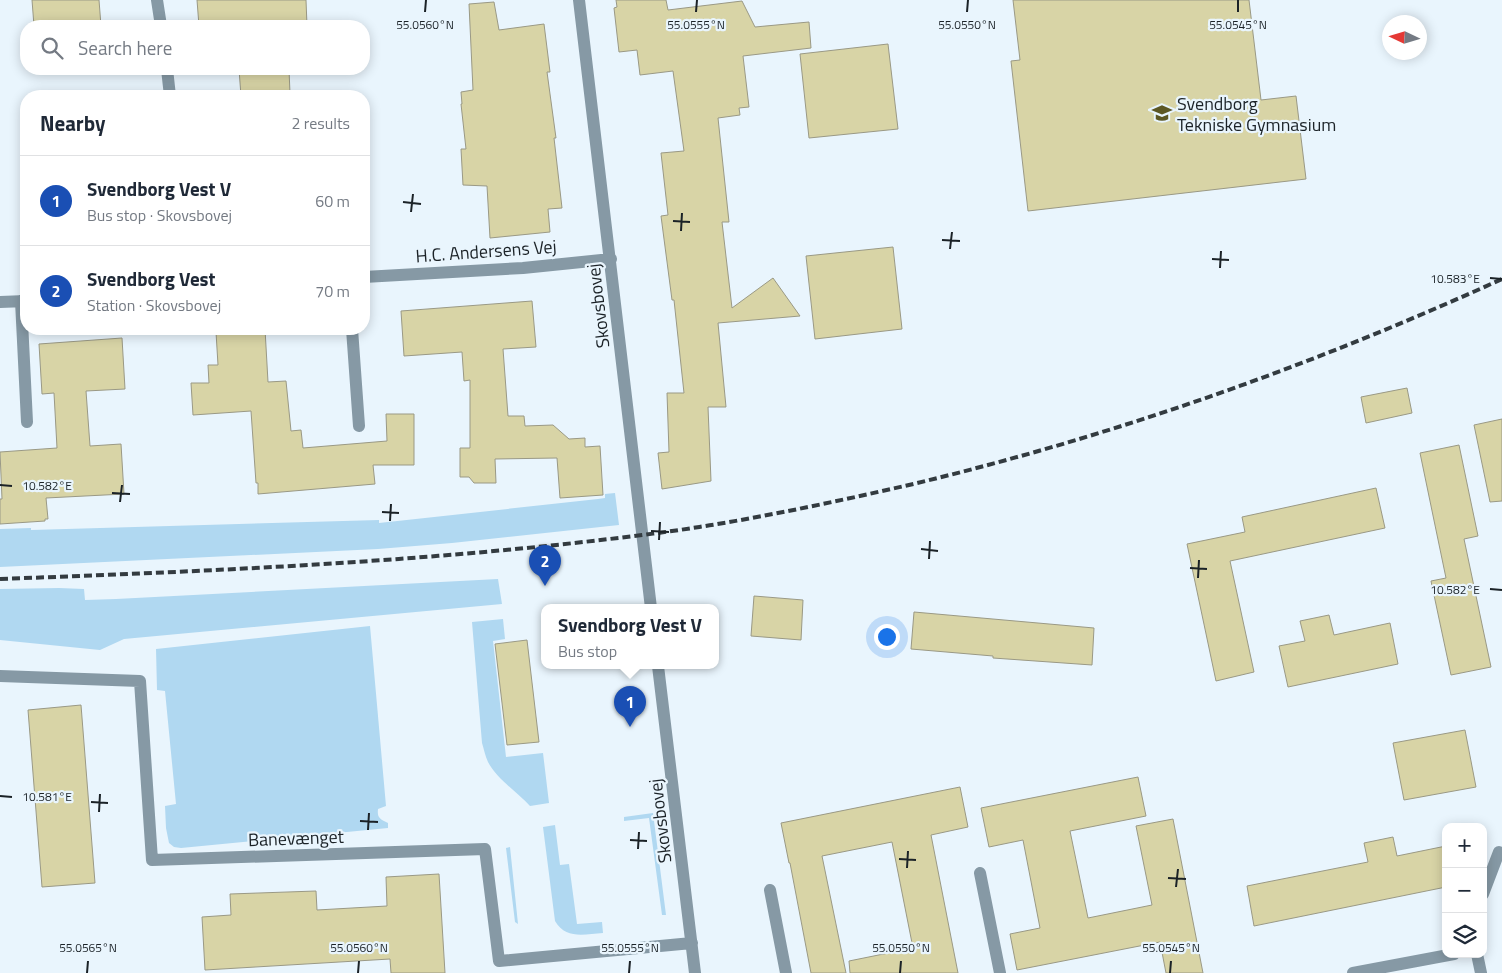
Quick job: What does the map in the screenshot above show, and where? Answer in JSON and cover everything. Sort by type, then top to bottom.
[{"type":"street","points":[[157,0],[160,20]]},
{"type":"street","name":"Skovsbovej","points":[[579,0],[651,604]]},
{"type":"street","points":[[168,75],[169,90]]},
{"type":"street","name":"H.C. Andersens Vej","points":[[370,277],[523,268],[611,259]]},
{"type":"street","points":[[0,302],[20,301]]},
{"type":"street","points":[[25,335],[28,422]]},
{"type":"street","points":[[352,335],[358,426]]},
{"type":"street","name":"Skovsbovej","points":[[658,669],[695,973]]},
{"type":"street","name":"Banevænget","points":[[0,676],[140,681],[152,860],[486,849],[499,961],[692,943]]},
{"type":"street","points":[[1487,884],[1500,852]]},
{"type":"street","points":[[980,873],[1000,973]]},
{"type":"street","points":[[770,890],[786,973]]},
{"type":"street","points":[[1353,973],[1442,956]]},
{"type":"street","points":[[1478,958],[1481,973]]},
{"type":"shaded area","points":[[615,493],[619,525],[378,549],[0,567],[0,529],[31,528],[31,530],[379,520],[379,523],[598,499],[605,498],[605,494]]},
{"type":"shaded area","points":[[498,579],[502,604],[124,639],[100,650],[0,640],[0,589],[84,589],[85,600]]},
{"type":"shaded area","points":[[503,619],[505,639],[493,641],[506,757],[543,753],[549,803],[530,806],[492,768],[487,760],[482,743],[472,622]]},
{"type":"shaded area","points":[[370,626],[386,806],[378,809],[378,814],[381,819],[388,823],[388,828],[181,848],[174,847],[169,843],[165,806],[176,804],[165,691],[157,690],[156,649]]},
{"type":"shaded area","points":[[653,813],[666,915],[662,915],[649,818],[624,821],[624,817]]},
{"type":"shaded area","points":[[555,825],[560,865],[569,864],[577,924],[602,922],[603,933],[583,935],[570,933],[559,927],[555,921],[543,827]]},
{"type":"shaded area","points":[[510,847],[518,924],[515,922],[506,848]]},
{"type":"building","points":[[32,0],[99,0],[101,20],[34,20]]},
{"type":"building","points":[[197,0],[306,0],[307,20],[199,20]]},
{"type":"building","points":[[616,0],[666,0],[668,10],[742,1],[755,27],[809,22],[811,48],[743,56],[749,107],[739,108],[740,115],[718,118],[729,222],[722,222],[732,308],[773,278],[800,316],[718,323],[726,407],[708,407],[711,481],[662,489],[658,453],[669,452],[667,393],[684,393],[674,300],[672,300],[661,216],[668,215],[661,153],[684,151],[673,71],[640,75],[637,50],[619,52],[614,8],[617,7]]},
{"type":"building","name":"Svendborg Tekniske Gymnasium","points":[[1013,0],[1249,0],[1261,100],[1296,96],[1306,179],[1028,211],[1011,61],[1020,60]]},
{"type":"building","points":[[494,2],[499,30],[544,24],[550,72],[547,72],[556,138],[554,138],[562,208],[548,209],[550,232],[490,238],[487,186],[463,185],[461,149],[466,149],[461,92],[473,90],[469,4]]},
{"type":"building","points":[[888,44],[898,129],[809,138],[800,54]]},
{"type":"building","points":[[239,75],[289,75],[290,90],[241,90]]},
{"type":"building","points":[[893,247],[902,329],[815,339],[806,256]]},
{"type":"building","points":[[532,301],[536,347],[503,349],[508,416],[524,416],[525,426],[553,425],[569,439],[585,438],[585,447],[600,446],[603,495],[560,498],[557,458],[495,459],[496,483],[474,483],[469,477],[460,477],[460,448],[470,448],[470,380],[464,381],[462,352],[404,356],[401,311]]},
{"type":"building","points":[[216,335],[265,335],[268,382],[286,381],[291,431],[301,430],[303,448],[387,441],[386,414],[414,414],[414,465],[373,465],[375,484],[258,494],[251,411],[193,415],[191,383],[209,383],[208,365],[218,365]]},
{"type":"building","points":[[122,338],[125,389],[86,391],[90,446],[121,444],[124,494],[46,498],[48,519],[45,519],[45,521],[0,524],[0,499],[2,499],[0,452],[57,448],[54,393],[42,394],[39,344]]},
{"type":"building","points":[[1407,388],[1412,413],[1366,423],[1361,397]]},
{"type":"building","points":[[1502,419],[1502,501],[1490,502],[1474,425]]},
{"type":"building","points":[[1459,445],[1478,536],[1464,539],[1491,667],[1451,675],[1431,581],[1446,578],[1420,453]]},
{"type":"building","points":[[1376,488],[1385,528],[1230,561],[1254,672],[1216,681],[1187,544],[1245,532],[1242,517]]},
{"type":"building","points":[[754,596],[803,600],[801,640],[751,636]]},
{"type":"building","points":[[914,612],[1094,628],[1092,665],[993,658],[993,656],[911,649]]},
{"type":"building","points":[[1329,615],[1334,635],[1390,623],[1398,664],[1288,687],[1279,646],[1305,641],[1300,621]]},
{"type":"building","points":[[527,640],[539,742],[507,745],[495,644]]},
{"type":"building","points":[[81,705],[95,883],[42,887],[28,710]]},
{"type":"building","points":[[1465,730],[1476,787],[1404,800],[1393,743]]},
{"type":"building","points":[[1138,777],[1146,816],[1070,831],[1088,918],[1152,905],[1136,826],[1173,819],[1203,973],[1166,973],[1160,942],[1017,970],[1010,934],[1040,928],[1023,840],[989,847],[981,808]]},
{"type":"building","points":[[960,787],[968,827],[931,835],[958,973],[850,973],[849,961],[913,948],[892,842],[822,856],[846,973],[811,973],[781,823]]},
{"type":"building","points":[[1393,837],[1397,856],[1442,847],[1442,888],[1254,926],[1247,886],[1368,862],[1364,843]]},
{"type":"building","points":[[439,874],[445,973],[391,973],[390,959],[205,970],[202,917],[231,915],[230,894],[316,891],[317,910],[387,906],[386,877]]},
{"type":"railway","points":[[0,579],[241,569],[482,552],[642,535],[709,525],[843,500],[986,466],[1136,421],[1211,396],[1358,341],[1502,279]]},
{"type":"place","name":"Svendborg Tekniske Gymnasium","points":[[1162,113]]},
{"type":"place","name":"Svendborg Vest","points":[[545,586]]},
{"type":"place","name":"Svendborg Vest V","points":[[630,727]]}]
